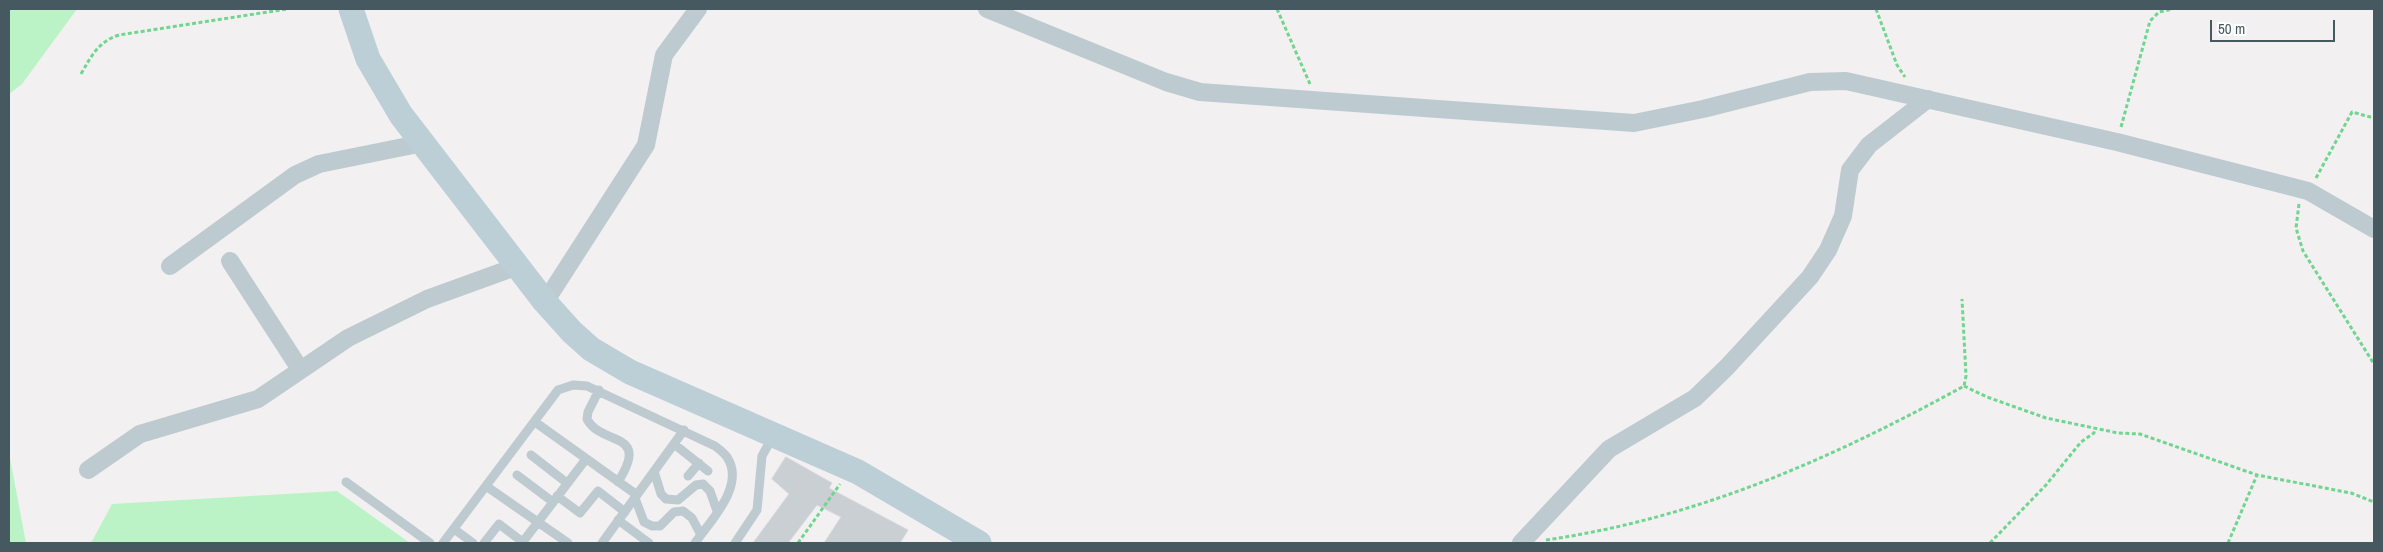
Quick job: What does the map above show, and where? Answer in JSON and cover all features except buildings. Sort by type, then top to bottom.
[{"type":"street","points":[[351,9],[368,60],[397,109],[545,302],[572,332],[591,349],[630,372],[851,469],[888,488],[979,543]]},
{"type":"street","points":[[545,302],[646,145],[664,54],[698,9]]},
{"type":"street","points":[[987,9],[1166,82],[1200,92],[1634,123],[1703,109],[1810,82],[1846,81],[2117,142],[2306,191],[2374,229]]},
{"type":"street","points":[[1523,540],[1609,449],[1695,398],[1727,367],[1810,277],[1828,250],[1843,216],[1850,170],[1869,145],[1923,98]]},
{"type":"street","points":[[170,266],[295,175],[320,164],[423,143]]},
{"type":"street","points":[[230,261],[300,369]]},
{"type":"street","points":[[88,470],[140,434],[258,399],[348,338],[427,299],[518,266]]},
{"type":"lane","points":[[443,543],[558,390],[573,385],[587,386],[599,390],[716,446],[727,457],[731,469],[731,484],[726,499],[695,543]]},
{"type":"lane","points":[[599,390],[588,412],[587,419],[597,431],[622,440],[626,447],[629,458],[628,466],[618,482]]},
{"type":"lane","points":[[535,422],[636,496],[640,516],[644,522],[652,526],[660,526],[674,512],[683,510],[692,518],[701,535]]},
{"type":"lane","points":[[602,543],[684,430]]},
{"type":"lane","points":[[735,543],[757,510],[762,456],[773,436]]},
{"type":"lane","points":[[674,444],[708,471]]},
{"type":"lane","points":[[531,456],[567,483]]},
{"type":"lane","points":[[484,543],[498,524],[523,543],[586,459]]},
{"type":"lane","points":[[688,476],[698,463]]},
{"type":"lane","points":[[654,471],[661,494],[666,499],[678,500],[696,485],[703,484],[710,491],[717,511]]},
{"type":"lane","points":[[517,475],[580,513],[598,491],[625,512]]},
{"type":"lane","points":[[346,482],[430,543]]},
{"type":"lane","points":[[486,486],[568,543]]},
{"type":"lane","points":[[618,520],[649,543]]},
{"type":"lane","points":[[454,530],[472,543]]},
{"type":"path","points":[[81,74],[96,48],[106,39],[119,35],[287,9]]},
{"type":"path","points":[[1277,9],[1317,101]]},
{"type":"path","points":[[1876,9],[1898,65],[1923,98]]},
{"type":"path","points":[[2117,142],[2150,21],[2159,12],[2173,9]]},
{"type":"path","points":[[2374,118],[2352,112],[2306,191],[2296,214],[2298,239],[2336,306],[2374,364]]},
{"type":"path","points":[[1962,299],[1966,376],[1964,386]]},
{"type":"path","points":[[1523,540],[1544,540],[1633,524],[1760,484],[1788,474],[1910,415],[1964,386]]},
{"type":"path","points":[[1964,386],[1987,397],[2046,418],[2095,428],[2140,434],[2257,475],[2351,493],[2374,502]]},
{"type":"path","points":[[1990,543],[2046,485],[2080,442],[2094,433],[2095,428]]},
{"type":"path","points":[[798,543],[851,469]]},
{"type":"path","points":[[2228,543],[2257,475]]},
{"type":"green space","points":[[9,9],[77,9],[22,84],[9,94]]},
{"type":"green space","points":[[9,453],[26,543],[9,543]]},
{"type":"green space","points":[[337,491],[410,543],[91,543],[112,504]]}]
